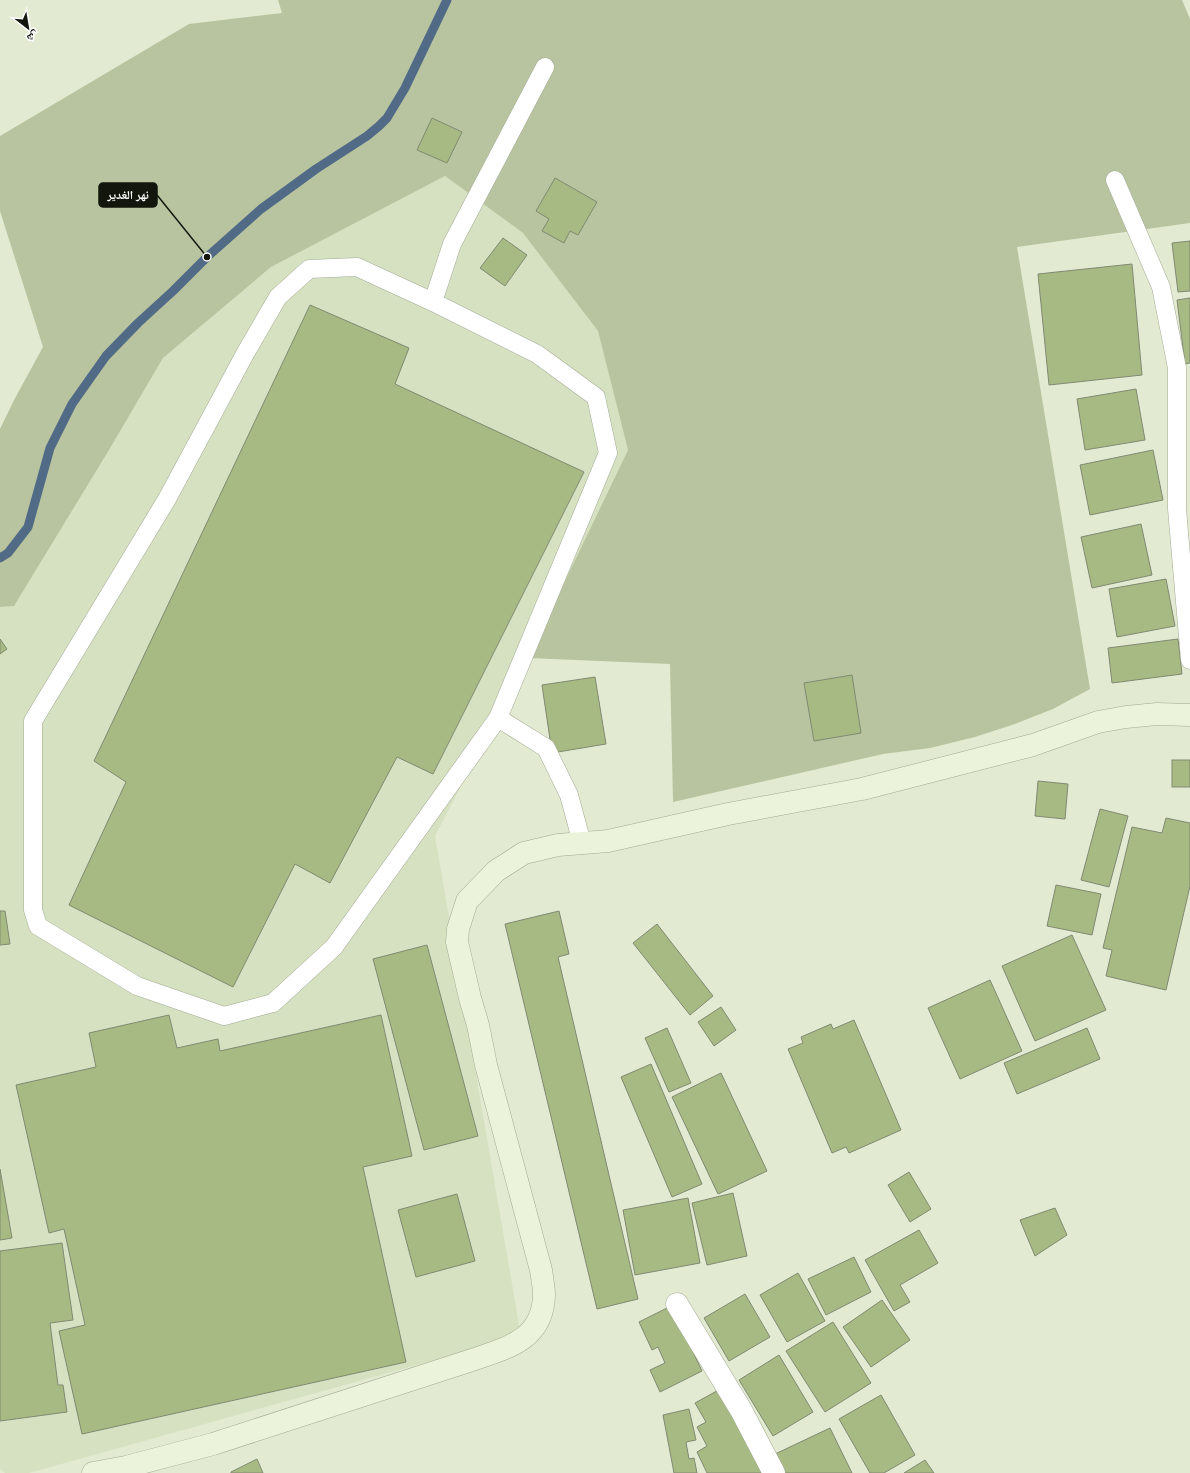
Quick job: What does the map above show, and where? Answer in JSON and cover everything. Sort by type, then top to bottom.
[{"type":"street","points":[[94,1473],[126,1467],[213,1444],[511,1347],[526,1336],[534,1326],[542,1311],[544,1294],[541,1270],[486,1066],[478,1025],[457,942],[458,929],[467,901],[496,870],[524,853],[558,844],[608,842],[728,814],[862,789],[1033,744],[1098,722],[1157,714],[1190,715]]},
{"type":"street","points":[[677,1304],[741,1410],[774,1473]]},
{"type":"lane","points":[[433,302],[452,244],[545,68]]},
{"type":"lane","points":[[1115,180],[1161,287],[1177,368],[1177,509],[1190,660]]},
{"type":"lane","points":[[357,267],[433,302],[537,354],[596,397],[608,452],[498,718],[334,947],[273,1003],[224,1016],[137,986],[38,926],[33,910],[33,721],[167,499],[246,352],[278,297],[309,269],[357,267]]},
{"type":"lane","points":[[498,718],[546,748],[569,795],[582,843]]},
{"type":"shaded area","points":[[278,0],[1182,0],[1190,19],[1190,223],[1017,247],[1090,689],[1053,709],[1015,724],[975,737],[930,748],[883,754],[673,802],[670,664],[528,658],[628,450],[598,331],[523,233],[445,176],[271,267],[163,358],[14,606],[0,607],[0,429],[43,347],[0,211],[0,136],[189,24],[282,13]]},
{"type":"shaded area","points":[[445,176],[523,233],[598,331],[628,450],[528,658],[435,836],[521,1336],[29,1473],[5,1473],[0,1469],[0,607],[14,605],[109,450],[163,358],[271,267]]},
{"type":"building","points":[[432,118],[462,132],[447,163],[417,150]]},
{"type":"building","points":[[555,178],[597,202],[578,235],[570,231],[564,243],[542,231],[549,219],[536,211]]},
{"type":"building","points":[[503,238],[527,255],[505,286],[480,268]]},
{"type":"building","points":[[1190,241],[1190,291],[1178,292],[1172,243]]},
{"type":"building","points":[[1132,264],[1142,375],[1049,385],[1038,274]]},
{"type":"building","points":[[1190,298],[1190,363],[1185,364],[1177,300]]},
{"type":"building","points":[[310,305],[409,348],[395,384],[584,472],[433,774],[397,757],[330,883],[295,864],[233,987],[69,905],[126,782],[94,761]]},
{"type":"building","points":[[1136,389],[1145,440],[1085,450],[1077,399]]},
{"type":"building","points":[[1153,450],[1163,500],[1090,515],[1080,465]]},
{"type":"building","points":[[1141,524],[1152,575],[1092,588],[1081,537]]},
{"type":"building","points":[[1166,579],[1175,626],[1117,637],[1109,589]]},
{"type":"building","points":[[0,639],[7,649],[0,654]]},
{"type":"building","points":[[1178,639],[1182,674],[1112,683],[1108,648]]},
{"type":"building","points":[[852,675],[861,733],[814,741],[804,683]]},
{"type":"building","points":[[595,677],[606,744],[552,753],[542,685]]},
{"type":"building","points":[[1172,760],[1190,760],[1190,787],[1172,787]]},
{"type":"building","points":[[1038,781],[1068,784],[1065,819],[1035,816]]},
{"type":"building","points":[[1100,809],[1128,816],[1109,887],[1081,880]]},
{"type":"building","points":[[1166,818],[1190,823],[1190,886],[1166,990],[1106,976],[1112,950],[1103,948],[1132,827],[1162,833]]},
{"type":"building","points":[[1056,885],[1101,894],[1092,935],[1047,926]]},
{"type":"building","points":[[0,911],[5,911],[10,944],[0,945]]},
{"type":"building","points":[[559,911],[569,954],[558,957],[638,1299],[597,1309],[505,924]]},
{"type":"building","points":[[657,924],[713,996],[690,1015],[633,943]]},
{"type":"building","points":[[1072,935],[1106,1010],[1035,1041],[1002,966]]},
{"type":"building","points":[[427,945],[478,1136],[424,1150],[373,959]]},
{"type":"building","points":[[990,980],[1022,1051],[960,1079],[928,1008]]},
{"type":"building","points":[[721,1007],[736,1030],[714,1046],[698,1022]]},
{"type":"building","points":[[169,1015],[177,1048],[218,1039],[220,1051],[381,1015],[412,1156],[363,1167],[406,1362],[82,1434],[59,1331],[85,1325],[64,1229],[49,1233],[16,1085],[96,1067],[89,1033]]},
{"type":"building","points":[[854,1020],[901,1130],[849,1153],[846,1147],[832,1153],[788,1049],[803,1043],[801,1037],[831,1024],[833,1029]]},
{"type":"building","points":[[667,1028],[691,1083],[669,1092],[645,1038]]},
{"type":"building","points":[[1087,1028],[1100,1059],[1017,1094],[1004,1063]]},
{"type":"building","points":[[651,1064],[702,1184],[672,1197],[621,1077]]},
{"type":"building","points":[[721,1073],[767,1171],[718,1194],[672,1097]]},
{"type":"building","points":[[0,1169],[12,1238],[0,1240]]},
{"type":"building","points":[[909,1172],[931,1209],[910,1222],[888,1185]]},
{"type":"building","points":[[733,1193],[747,1256],[707,1265],[692,1203]]},
{"type":"building","points":[[457,1194],[475,1261],[416,1277],[398,1210]]},
{"type":"building","points":[[688,1198],[700,1263],[635,1275],[623,1210]]},
{"type":"building","points":[[1055,1208],[1067,1235],[1035,1256],[1020,1220]]},
{"type":"building","points":[[919,1230],[938,1263],[900,1285],[910,1302],[894,1311],[865,1260]]},
{"type":"building","points":[[62,1243],[73,1320],[50,1323],[58,1385],[63,1385],[67,1412],[0,1421],[0,1251]]},
{"type":"building","points":[[854,1257],[871,1292],[826,1315],[808,1279]]},
{"type":"building","points":[[798,1273],[825,1321],[787,1342],[760,1295]]},
{"type":"building","points":[[745,1294],[770,1337],[729,1361],[704,1318]]},
{"type":"building","points":[[882,1300],[910,1340],[871,1367],[843,1327]]},
{"type":"building","points":[[671,1306],[702,1371],[660,1392],[650,1370],[665,1363],[658,1347],[652,1350],[639,1322]]},
{"type":"building","points":[[833,1322],[871,1383],[825,1412],[786,1351]]},
{"type":"building","points":[[779,1355],[813,1412],[773,1436],[739,1380]]},
{"type":"building","points":[[724,1387],[762,1473],[707,1473],[697,1452],[707,1446],[697,1427],[706,1422],[695,1403]]},
{"type":"building","points":[[881,1395],[915,1455],[884,1473],[870,1473],[839,1419]]},
{"type":"building","points":[[689,1409],[696,1440],[686,1442],[689,1459],[694,1458],[697,1473],[674,1473],[663,1415]]},
{"type":"building","points":[[830,1428],[852,1473],[781,1473],[773,1455]]},
{"type":"building","points":[[257,1459],[263,1473],[231,1473],[231,1472]]},
{"type":"building","points":[[925,1460],[934,1473],[904,1473]]},
{"type":"waterway","points":[[0,558],[8,553],[28,527],[50,448],[72,404],[106,356],[207,257],[261,209],[316,169],[367,136],[387,118],[405,88],[447,0]]},
{"type":"place","name":"نهر الغدير","points":[[207,257]]}]
